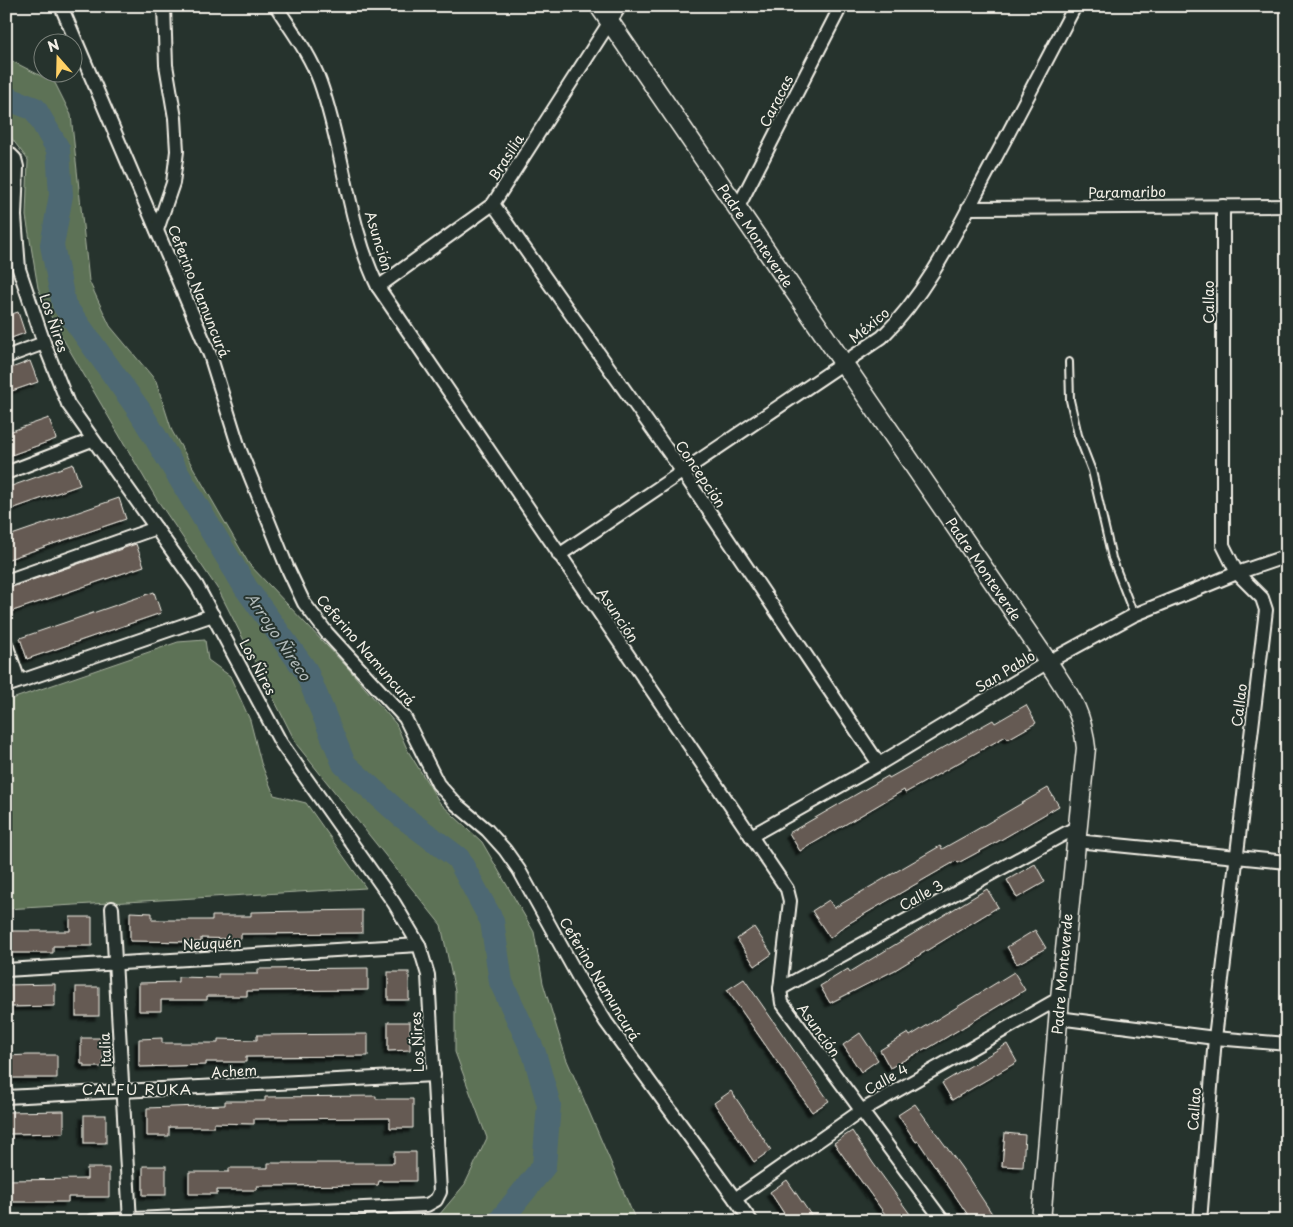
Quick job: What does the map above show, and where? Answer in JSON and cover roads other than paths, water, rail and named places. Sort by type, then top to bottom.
[{"type":"street","name":"Ceferino Namuncurá","points":[[61,6],[210,354],[243,457],[287,568],[304,603],[327,633],[405,718],[438,784],[456,804],[487,830],[505,850],[519,870],[581,982],[606,1022],[751,1221]]},
{"type":"street","points":[[157,230],[173,183],[177,152],[175,118],[166,65],[164,6]]},
{"type":"street","name":"Asunción","points":[[276,6],[306,51],[320,82],[364,252],[378,287],[787,889],[790,901],[780,989],[782,1004],[788,1015],[943,1221]]},
{"type":"street","name":"Padre Monteverde","points":[[599,6],[1048,662],[1078,709],[1084,725],[1086,748],[1058,1018],[1041,1221]]},
{"type":"street","name":"Brasilia","points":[[378,287],[493,204],[620,6]]},
{"type":"street","name":"Caracas","points":[[737,209],[841,6]]},
{"type":"street","name":"México","points":[[559,555],[844,364],[882,337],[902,317],[921,292],[968,208],[1075,6]]},
{"type":"street","name":"Los Ñires","points":[[6,150],[16,158],[17,167],[11,249],[68,404],[197,586],[282,743],[394,903],[419,945],[428,975],[440,1192],[436,1200],[427,1205],[130,1220]]},
{"type":"street","name":"Concepción","points":[[493,204],[682,472],[879,764]]},
{"type":"street","name":"Callao","points":[[1200,1221],[1214,1038],[1266,610],[1262,598],[1236,573],[1223,545],[1223,206]]},
{"type":"street","name":"Paramaribo","points":[[968,208],[1287,206]]},
{"type":"street","points":[[6,357],[44,343]]},
{"type":"street","points":[[6,473],[92,440]]},
{"type":"street","points":[[6,581],[156,528]]},
{"type":"street","name":"San Pablo","points":[[751,836],[879,764],[1048,662],[1134,616],[1236,573],[1287,556]]},
{"type":"street","points":[[6,686],[213,615]]},
{"type":"street","points":[[6,644],[19,681]]},
{"type":"street","points":[[1076,834],[1235,858],[1287,862]]},
{"type":"street","name":"Calle 3","points":[[780,989],[1076,834]]},
{"type":"street","name":"Italia","points":[[112,908],[130,1220]]},
{"type":"street","name":"Neuquén","points":[[6,970],[419,945]]},
{"type":"street","name":"Calle 4","points":[[735,1199],[861,1111],[1060,998]]},
{"type":"street","points":[[1058,1018],[1214,1038],[1287,1044]]},
{"type":"street","name":"Achem","points":[[6,1098],[434,1074]]},
{"type":"street","points":[[93,1221],[130,1220]]},
{"type":"lane","points":[[1069,362],[1070,400],[1078,435],[1092,471],[1112,558],[1134,616]]},
{"type":"waterway","name":"Arroyo Ñireco","points":[[6,98],[35,109],[58,149],[61,195],[52,245],[64,305],[139,410],[246,588],[306,671],[344,764],[403,817],[458,858],[492,921],[501,982],[534,1053],[549,1105],[544,1166],[500,1221]]},
{"type":"district","name":"CALFU RUKA","points":[[137,1088]]}]
